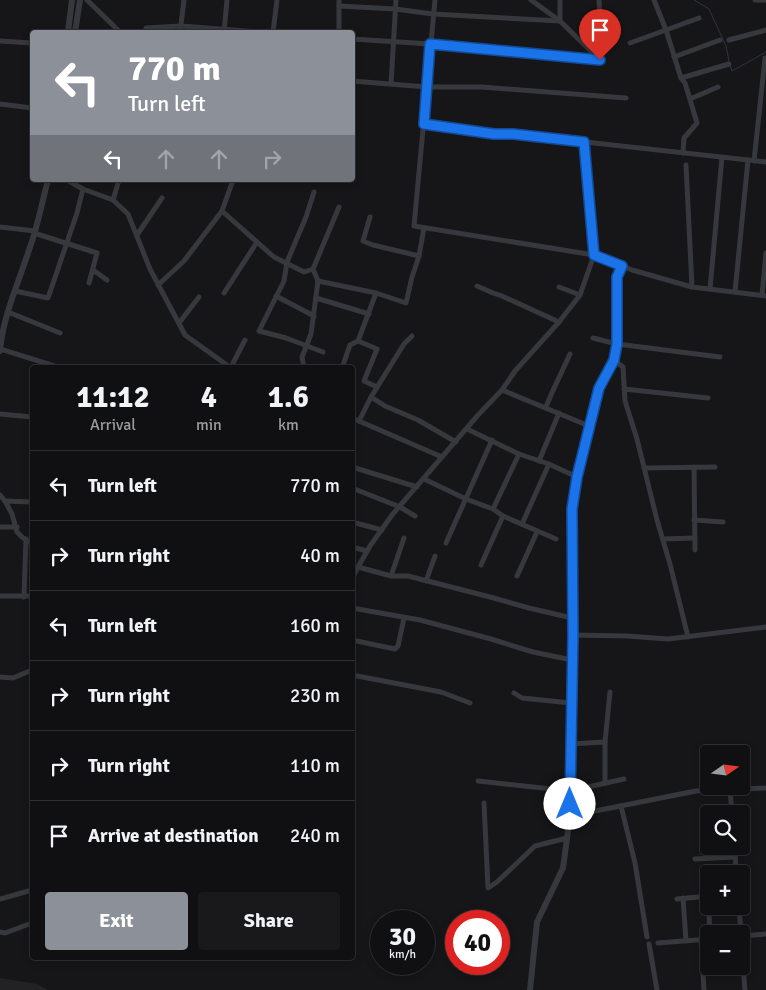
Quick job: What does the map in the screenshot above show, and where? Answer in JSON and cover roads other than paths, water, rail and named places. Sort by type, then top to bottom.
[{"type":"street","points":[[68,30],[72,0]]},
{"type":"street","points":[[75,30],[80,0]]},
{"type":"street","points":[[87,0],[118,30]]},
{"type":"street","points":[[180,30],[184,0]]},
{"type":"street","points":[[224,30],[227,0]]},
{"type":"street","points":[[274,30],[277,0]]},
{"type":"street","points":[[391,84],[396,0]]},
{"type":"street","points":[[435,0],[414,226],[594,255],[632,270],[692,287],[764,296],[766,253]]},
{"type":"street","points":[[531,0],[560,21],[600,60]]},
{"type":"street","points":[[541,0],[542,9]]},
{"type":"street","points":[[560,0],[560,21]]},
{"type":"street","points":[[599,0],[602,50],[600,60]]},
{"type":"street","points":[[654,0],[698,122],[684,138],[683,153]]},
{"type":"street","points":[[755,0],[766,0]]},
{"type":"street","points":[[339,30],[339,3],[433,14],[560,21]]},
{"type":"street","points":[[630,43],[699,18]]},
{"type":"street","points":[[146,28],[181,26],[215,30]]},
{"type":"street","points":[[729,40],[766,30]]},
{"type":"street","points":[[355,39],[430,44],[600,60]]},
{"type":"street","points":[[674,57],[720,40]]},
{"type":"street","points":[[0,41],[30,44]]},
{"type":"street","points":[[735,292],[764,58]]},
{"type":"street","points":[[682,78],[729,64]]},
{"type":"street","points":[[355,81],[427,87],[482,87],[626,98]]},
{"type":"street","points":[[690,99],[718,87]]},
{"type":"street","points":[[0,104],[30,108]]},
{"type":"street","points":[[424,124],[494,134],[513,134],[766,162]]},
{"type":"street","points":[[355,574],[367,551],[392,515],[502,390],[515,371],[559,322],[580,295],[594,255],[584,142]]},
{"type":"street","points":[[710,289],[722,157]]},
{"type":"street","points":[[686,165],[692,287]]},
{"type":"street","points":[[46,365],[0,350],[0,343],[8,312],[31,247],[47,182]]},
{"type":"street","points":[[71,182],[83,189],[113,200],[128,214],[150,269],[185,335],[228,365]]},
{"type":"street","points":[[113,200],[118,182]]},
{"type":"street","points":[[158,285],[184,261],[222,211],[232,182]]},
{"type":"street","points":[[15,291],[48,298],[77,213],[83,189]]},
{"type":"street","points":[[314,192],[306,217],[287,262],[284,281],[259,331],[286,338],[323,352]]},
{"type":"street","points":[[137,235],[162,198]]},
{"type":"street","points":[[303,365],[302,357],[311,334],[318,281],[313,269],[339,207]]},
{"type":"street","points":[[222,211],[274,256],[304,272],[313,269]]},
{"type":"street","points":[[370,217],[362,241],[418,256]]},
{"type":"street","points":[[0,227],[35,231],[37,234],[97,253],[88,283]]},
{"type":"street","points":[[318,281],[376,293],[406,303],[424,228]]},
{"type":"street","points":[[224,293],[257,242]]},
{"type":"street","points":[[530,990],[537,922],[564,868],[570,816],[573,635],[572,509],[577,477],[599,388],[614,360],[617,344],[617,277],[622,266]]},
{"type":"street","points":[[93,270],[107,280]]},
{"type":"street","points":[[477,286],[559,322]]},
{"type":"street","points":[[559,287],[580,295]]},
{"type":"street","points":[[342,365],[350,345],[358,341],[376,293]]},
{"type":"street","points":[[276,296],[314,316]]},
{"type":"street","points":[[179,323],[199,297]]},
{"type":"street","points":[[316,298],[369,314]]},
{"type":"street","points":[[8,312],[60,333]]},
{"type":"street","points":[[359,421],[377,387],[404,344],[412,336]]},
{"type":"street","points":[[593,338],[617,344],[720,357]]},
{"type":"street","points":[[232,365],[244,340]]},
{"type":"street","points":[[358,341],[377,349],[364,381],[377,387]]},
{"type":"street","points":[[546,407],[554,385],[570,354]]},
{"type":"street","points":[[614,360],[623,367],[625,401],[637,439],[688,637]]},
{"type":"street","points":[[624,389],[708,398]]},
{"type":"street","points":[[502,390],[590,426]]},
{"type":"street","points":[[371,397],[418,420],[456,442]]},
{"type":"street","points":[[539,461],[559,413]]},
{"type":"street","points":[[0,414],[30,417]]},
{"type":"street","points":[[355,419],[442,457]]},
{"type":"street","points":[[467,429],[519,454],[549,464],[577,477]]},
{"type":"street","points":[[446,543],[492,440]]},
{"type":"street","points":[[493,509],[519,454]]},
{"type":"street","points":[[522,524],[549,464]]},
{"type":"street","points":[[694,467],[695,550]]},
{"type":"street","points":[[644,468],[715,467]]},
{"type":"street","points":[[355,468],[417,487]]},
{"type":"street","points":[[424,479],[556,539]]},
{"type":"street","points":[[355,489],[400,507],[415,516]]},
{"type":"street","points":[[0,495],[6,501],[12,514],[17,532],[30,542]]},
{"type":"street","points":[[6,501],[30,502]]},
{"type":"street","points":[[481,565],[503,516]]},
{"type":"street","points":[[694,520],[723,522]]},
{"type":"street","points":[[355,523],[382,530]]},
{"type":"street","points":[[0,527],[17,527]]},
{"type":"street","points":[[517,576],[537,532]]},
{"type":"street","points":[[391,576],[404,538]]},
{"type":"street","points":[[663,539],[695,538]]},
{"type":"street","points":[[24,597],[26,539]]},
{"type":"street","points":[[355,548],[367,551]]},
{"type":"street","points":[[426,581],[435,556]]},
{"type":"street","points":[[358,567],[391,576],[408,576],[572,618]]},
{"type":"street","points":[[0,596],[30,596]]},
{"type":"street","points":[[355,609],[420,620],[533,652],[572,660]]},
{"type":"street","points":[[355,641],[395,648],[398,646],[404,618]]},
{"type":"street","points":[[573,635],[668,639],[766,626]]},
{"type":"street","points":[[0,677],[12,678],[30,671]]},
{"type":"street","points":[[355,676],[441,692],[470,703]]},
{"type":"street","points":[[605,783],[610,692]]},
{"type":"street","points":[[514,693],[522,698],[571,703]]},
{"type":"street","points":[[570,744],[606,742]]},
{"type":"street","points":[[478,781],[570,791],[624,780]]},
{"type":"street","points":[[750,788],[766,788]]},
{"type":"street","points":[[570,816],[700,790]]},
{"type":"street","points":[[484,803],[488,888],[497,882],[535,846],[567,838]]},
{"type":"street","points":[[622,806],[635,863],[647,938]]},
{"type":"street","points":[[695,859],[735,857],[735,865]]},
{"type":"street","points":[[0,899],[30,891]]},
{"type":"street","points":[[677,899],[700,897]]},
{"type":"street","points":[[683,898],[686,941]]},
{"type":"street","points":[[0,932],[5,933],[30,924]]},
{"type":"street","points":[[750,935],[766,934]]},
{"type":"street","points":[[658,943],[700,940]]},
{"type":"street","points":[[649,944],[657,990]]},
{"type":"street","points":[[703,975],[704,990]]},
{"type":"street","points":[[744,975],[745,990]]},
{"type":"waterway","points":[[694,0],[709,9],[726,46],[729,61]]},
{"type":"waterway","points":[[730,65],[732,71],[766,52]]}]
